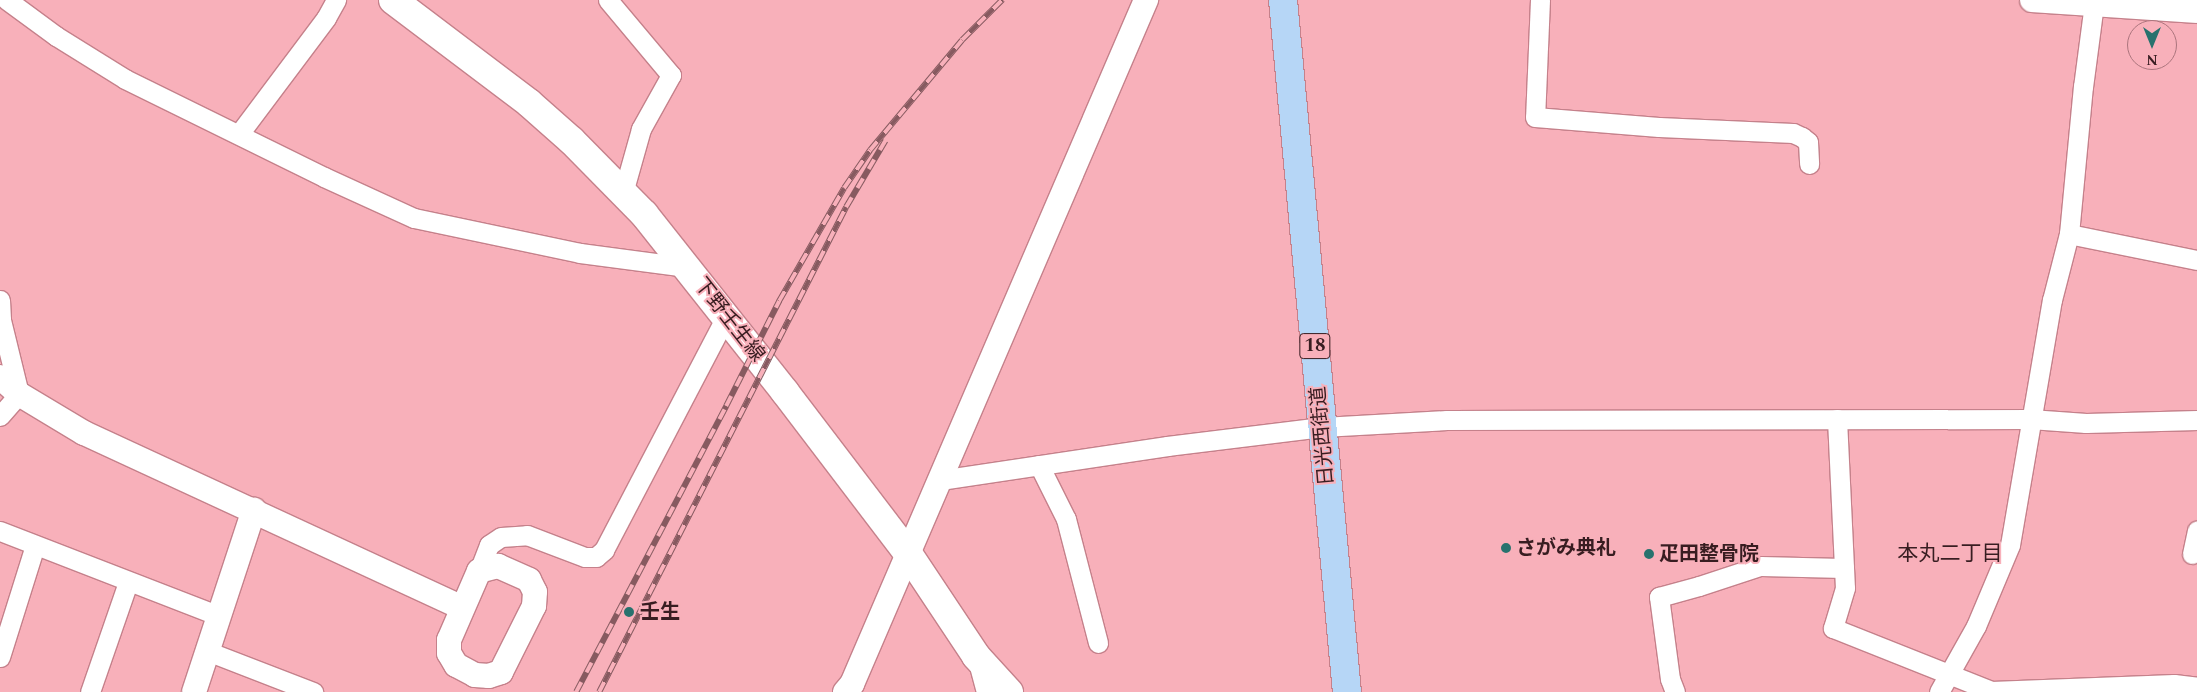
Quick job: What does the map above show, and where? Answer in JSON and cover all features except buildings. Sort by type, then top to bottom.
[{"type":"main road","name":"下野壬生線","points":[[393,0],[529,103],[572,141],[644,214],[908,552],[976,656],[1009,692]]},
{"type":"main road","name":"日光西街道","points":[[1283,0],[1347,692]]},
{"type":"street","points":[[7,0],[56,36],[125,79],[324,177],[414,218],[580,254],[687,267]]},
{"type":"street","points":[[239,134],[326,18],[336,0]]},
{"type":"street","points":[[608,0],[671,75],[641,129],[623,193]]},
{"type":"street","points":[[845,692],[852,684],[1146,0]]},
{"type":"street","points":[[1540,0],[1534,117],[1659,127],[1793,133],[1802,136],[1808,142],[1809,164]]},
{"type":"street","points":[[2032,0],[2197,11]]},
{"type":"street","points":[[1939,692],[1976,626],[2010,546],[2030,419],[2052,300],[2069,234],[2083,87],[2094,3]]},
{"type":"street","points":[[2069,234],[2197,260]]},
{"type":"street","points":[[0,300],[0,320],[19,394]]},
{"type":"street","points":[[479,570],[498,566],[515,572],[529,580],[536,592],[534,606],[500,672],[489,676],[475,675],[456,665],[449,653],[449,640],[489,546],[501,537],[526,535],[585,557],[596,556],[604,550],[726,317]]},
{"type":"street","points":[[0,377],[19,394],[84,433],[462,607]]},
{"type":"street","points":[[0,416],[19,394]]},
{"type":"street","points":[[940,480],[1167,446],[1322,427],[1492,419],[2030,419],[2086,424],[2197,420]]},
{"type":"street","points":[[1837,419],[1845,588],[1833,628],[1991,691],[2174,684],[2197,687]]},
{"type":"street","points":[[1039,465],[1066,519],[1098,643]]},
{"type":"street","points":[[194,692],[254,510]]},
{"type":"street","points":[[0,531],[219,616]]},
{"type":"street","points":[[2192,554],[2197,531]]},
{"type":"street","points":[[0,657],[34,545]]},
{"type":"street","points":[[1675,692],[1670,679],[1659,597],[1760,566],[1844,568]]},
{"type":"street","points":[[90,692],[128,582]]},
{"type":"street","points":[[207,651],[304,690]]},
{"type":"street","points":[[976,656],[986,692]]},
{"type":"railway","points":[[576,692],[779,301],[844,188],[870,150],[962,40],[1002,0]]},
{"type":"railway","points":[[599,692],[846,207],[885,141]]},
{"type":"place","name":"さがみ典礼","points":[[1506,548]]},
{"type":"place","name":"疋田整骨院","points":[[1649,554]]},
{"type":"place","name":"壬生","points":[[629,612]]},
{"type":"district","name":"本丸二丁目","points":[[1950,554]]}]
